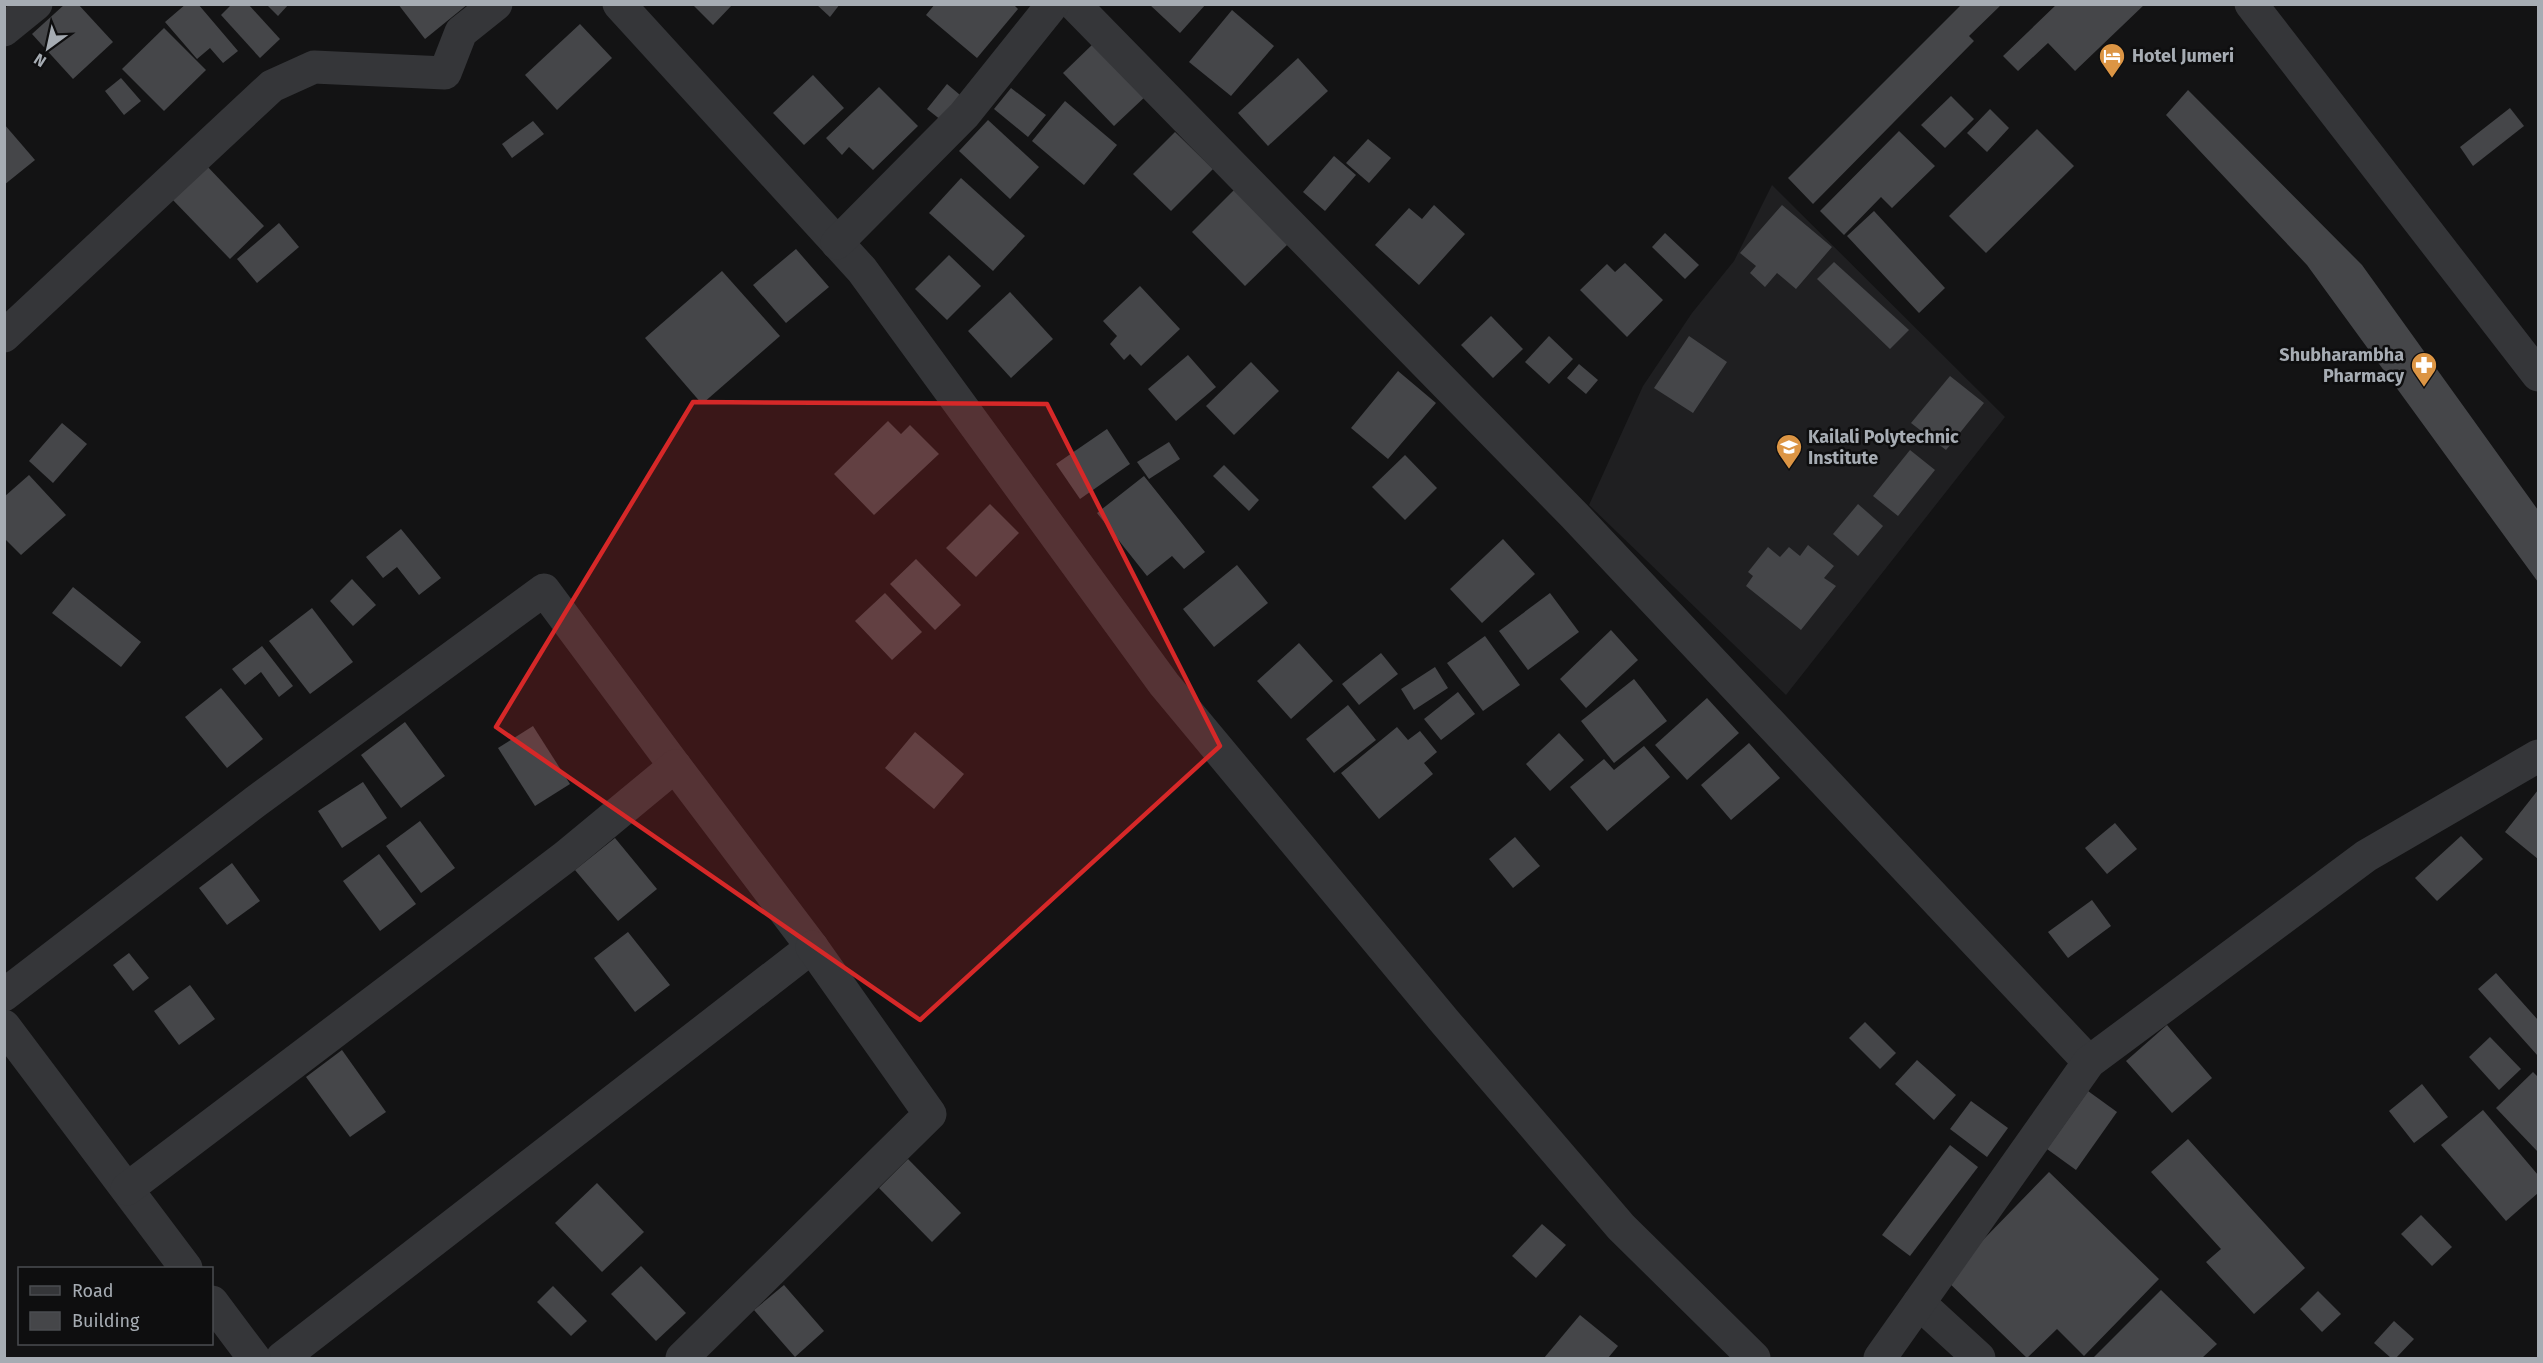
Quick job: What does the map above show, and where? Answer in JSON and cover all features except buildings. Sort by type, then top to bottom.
[{"type":"street","points":[[4,30],[36,4]]},
{"type":"street","points":[[4,336],[272,86],[315,67],[445,73],[461,32],[496,4]]},
{"type":"street","points":[[619,4],[837,243],[882,296],[1172,693],[1446,1023],[1621,1227],[1754,1359]]},
{"type":"street","points":[[837,243],[964,115],[1053,4]]},
{"type":"street","points":[[1074,4],[1574,515],[2089,1062]]},
{"type":"street","points":[[2251,4],[2538,375]]},
{"type":"street","points":[[4,995],[255,802],[544,590],[812,947],[930,1114],[682,1359]]},
{"type":"street","points":[[1880,1359],[2089,1062],[2366,856],[2538,756]]},
{"type":"street","points":[[127,1189],[565,857],[675,766]]},
{"type":"street","points":[[282,1359],[812,947]]},
{"type":"street","points":[[4,1026],[185,1267]]},
{"type":"street","points":[[213,1303],[254,1359]]},
{"type":"street","points":[[1919,1303],[1979,1359]]},
{"type":"highlighted area","points":[[693,402],[1047,404],[1220,746],[920,1020],[496,727]]},
{"type":"shaded area","points":[[1772,185],[2005,417],[1786,695],[1589,505],[1643,386],[1692,313],[1734,261]]},
{"type":"place","name":"Hotel Jumeri","points":[[2112,79]]},
{"type":"place","name":"Shubharambha Pharmacy","points":[[2424,388]]},
{"type":"place","name":"Kailali Polytechnic Institute","points":[[1789,470]]}]
